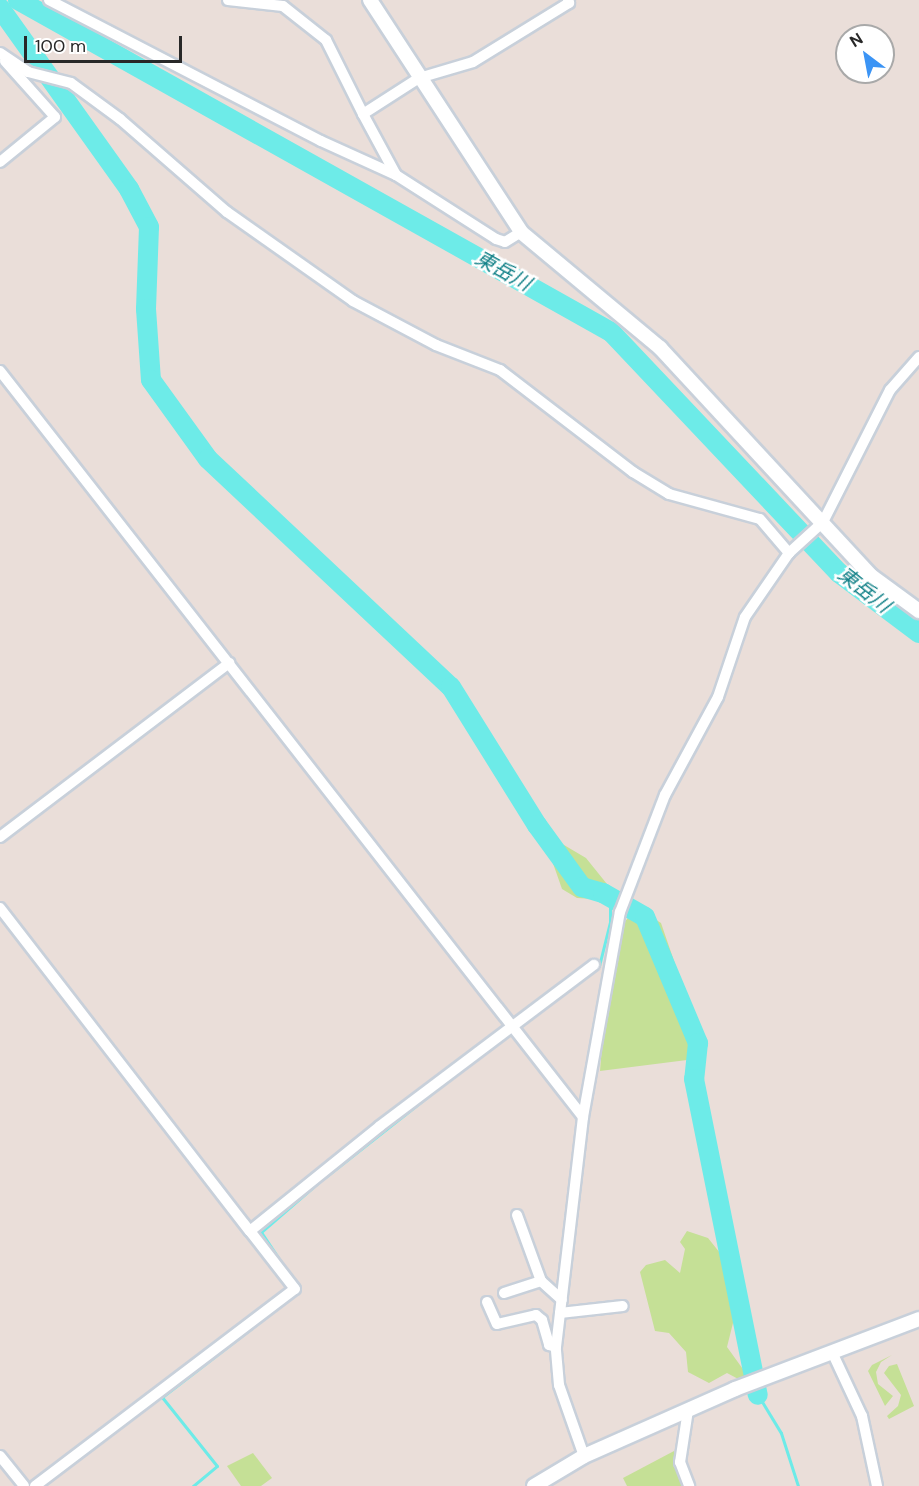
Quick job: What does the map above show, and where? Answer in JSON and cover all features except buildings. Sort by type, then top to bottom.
[{"type":"street","points":[[49,0],[240,101],[396,175],[496,238],[505,242],[521,232]]},
{"type":"street","points":[[228,0],[283,6],[326,40],[396,175]]},
{"type":"street","points":[[370,0],[521,232],[660,348],[870,575],[919,611]]},
{"type":"street","points":[[363,114],[419,78],[473,62],[569,3],[568,0]]},
{"type":"street","points":[[0,54],[28,72],[71,83],[120,119],[227,212],[353,301],[436,345],[500,370],[633,472],[669,494],[760,519],[789,553]]},
{"type":"street","points":[[0,54],[55,117],[0,162]]},
{"type":"street","points":[[584,1456],[559,1385],[556,1347],[583,1117],[620,912],[665,795],[718,697],[745,617],[789,553],[823,522],[890,390],[919,357]]},
{"type":"street","points":[[0,371],[583,1117]]},
{"type":"street","points":[[0,837],[228,663]]},
{"type":"street","points":[[0,908],[295,1289],[35,1486]]},
{"type":"street","points":[[250,1231],[512,1026],[594,965]]},
{"type":"street","points":[[517,1215],[541,1281],[562,1300]]},
{"type":"street","points":[[504,1293],[541,1281]]},
{"type":"street","points":[[487,1302],[497,1324],[536,1315],[542,1320],[549,1345],[556,1347]]},
{"type":"street","points":[[560,1313],[623,1306]]},
{"type":"street","points":[[534,1486],[584,1456],[688,1410],[919,1319]]},
{"type":"street","points":[[832,1352],[862,1416],[877,1486]]},
{"type":"street","points":[[688,1410],[680,1462],[689,1486]]},
{"type":"street","points":[[0,1456],[24,1486]]},
{"type":"green space","points":[[542,832],[586,858],[615,894],[661,923],[697,1028],[687,1060],[600,1071],[611,938],[633,912],[610,900],[577,898],[562,889]]},
{"type":"green space","points":[[687,1231],[708,1238],[720,1253],[735,1315],[727,1347],[745,1372],[746,1379],[742,1381],[727,1373],[709,1383],[688,1372],[686,1352],[669,1333],[655,1331],[640,1272],[646,1265],[665,1260],[680,1273],[685,1249],[680,1242]]},
{"type":"green space","points":[[892,1355],[881,1362],[876,1372],[878,1384],[893,1396],[885,1406],[868,1371],[872,1365]]},
{"type":"green space","points":[[897,1364],[914,1406],[889,1419],[887,1416],[898,1406],[901,1395],[884,1373],[889,1366]]},
{"type":"green space","points":[[674,1451],[682,1486],[627,1486],[623,1478]]},
{"type":"green space","points":[[253,1453],[272,1478],[261,1486],[241,1486],[227,1466]]},
{"type":"waterway","name":"東岳川","points":[[18,0],[611,332],[839,573],[919,633]]},
{"type":"waterway","points":[[0,8],[129,189],[149,227],[146,309],[151,380],[208,459],[451,687],[537,825],[582,887],[603,893],[645,917],[698,1043],[694,1079],[758,1395]]},
{"type":"waterway","points":[[599,966],[610,922],[610,907]]},
{"type":"waterway","points":[[324,1178],[432,1093]]},
{"type":"waterway","points":[[299,1289],[261,1232],[319,1182]]},
{"type":"waterway","points":[[193,1486],[217,1466],[162,1397],[262,1320]]},
{"type":"waterway","points":[[758,1395],[781,1433],[798,1486]]}]
